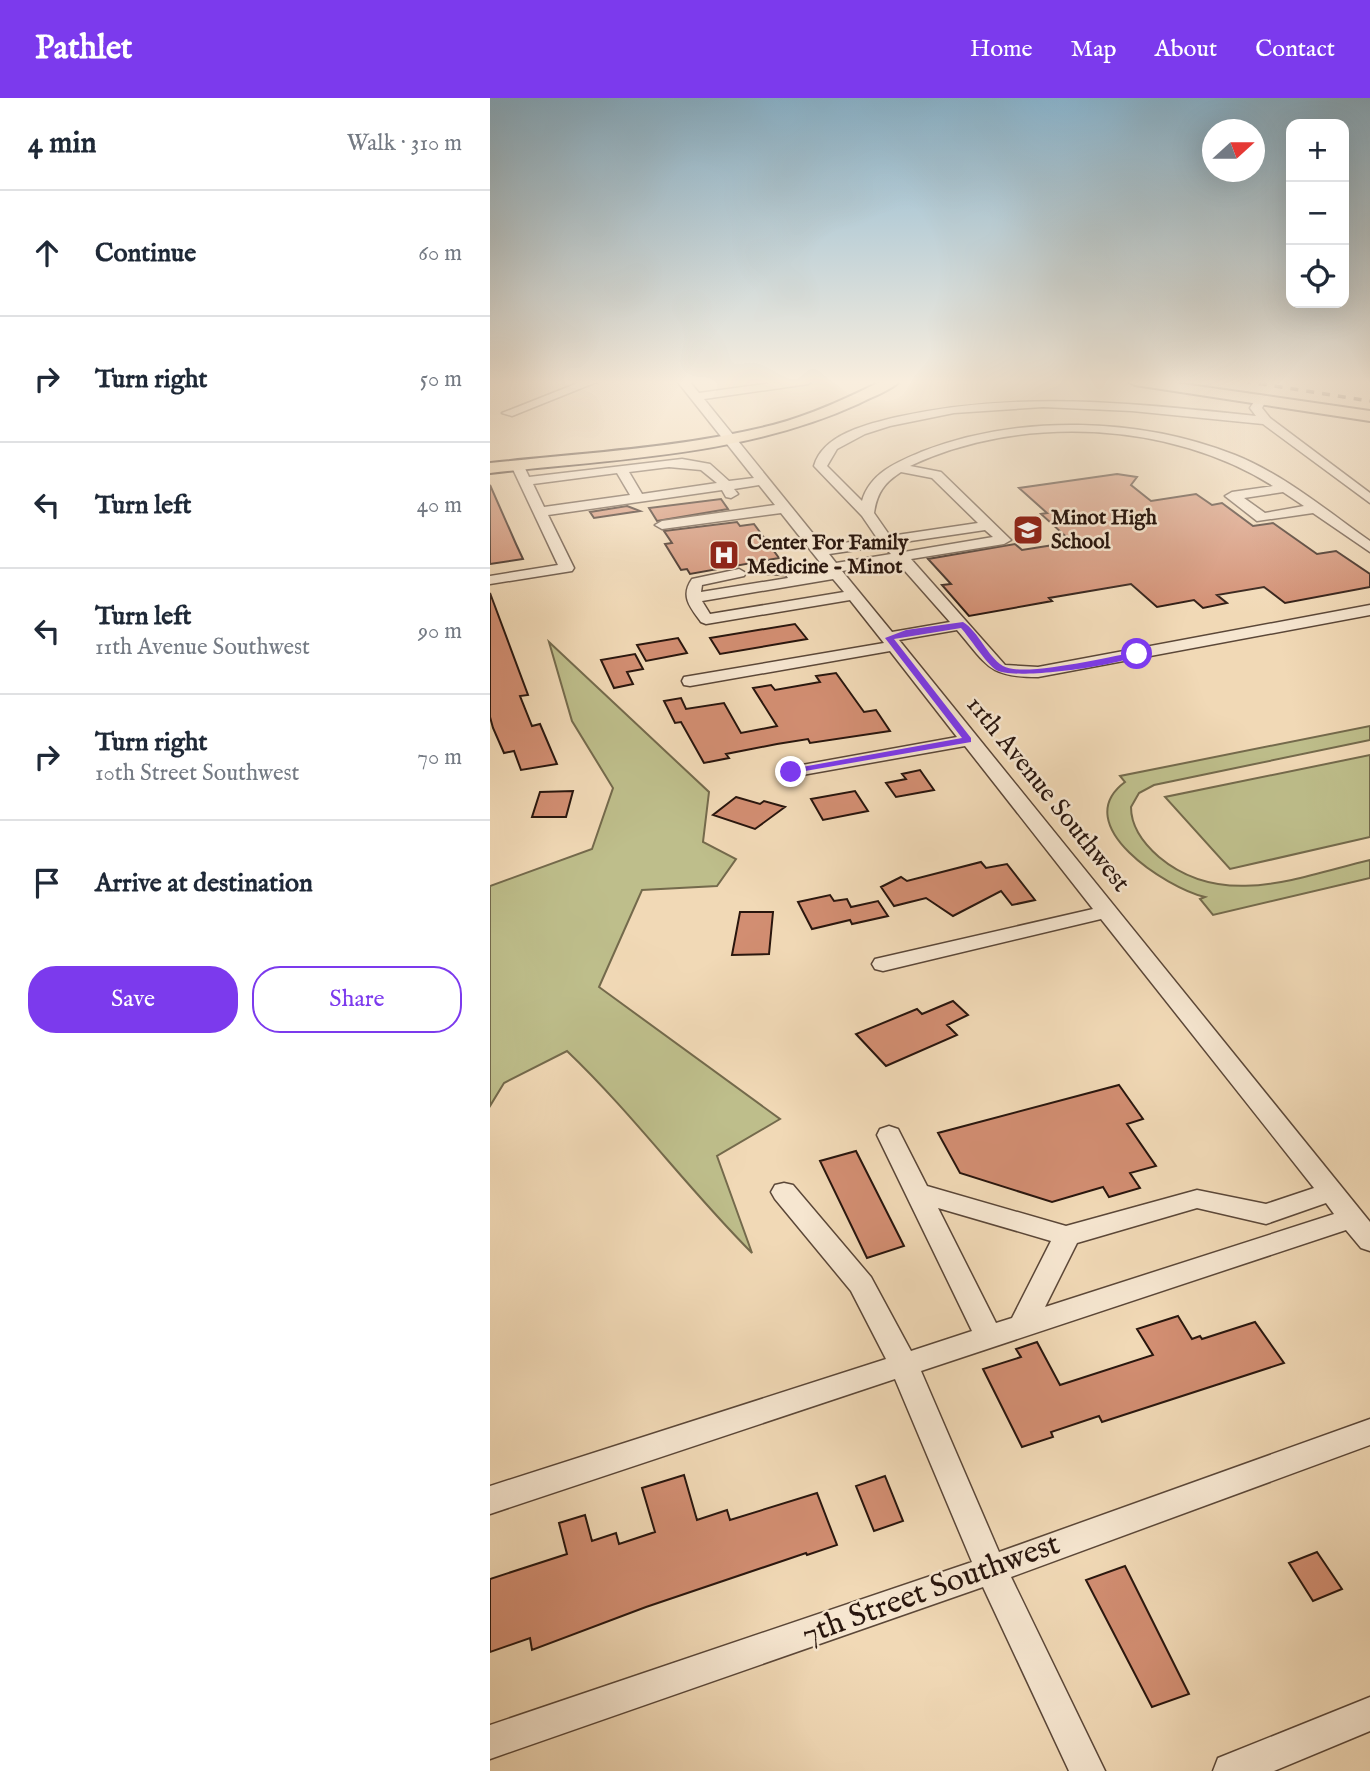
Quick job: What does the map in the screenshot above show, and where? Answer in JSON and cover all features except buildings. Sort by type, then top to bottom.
[{"type":"main road","points":[[490,468],[563,459]]},
{"type":"street","name":"11th Avenue Southwest","points":[[744,459],[1370,1241]]},
{"type":"street","points":[[821,459],[820,466],[825,472],[867,513],[886,540],[999,668],[1015,672],[1038,672],[1370,610]]},
{"type":"street","points":[[867,513],[872,491],[897,467],[915,459]]},
{"type":"street","points":[[1230,459],[1257,471],[1370,548]]},
{"type":"street","points":[[1317,459],[1370,499]]},
{"type":"street","points":[[527,481],[674,462],[713,470],[724,485]]},
{"type":"street","points":[[490,580],[567,568],[517,465]]},
{"type":"street","points":[[693,598],[798,581],[901,556],[1004,540],[936,475],[897,467]]},
{"type":"street","points":[[621,469],[639,499]]},
{"type":"street","points":[[541,512],[724,485],[766,486]]},
{"type":"street","points":[[1283,488],[1232,496],[1262,518],[1313,509]]},
{"type":"street","points":[[1262,491],[1292,513]]},
{"type":"street","points":[[662,525],[784,508]]},
{"type":"street","points":[[819,551],[990,526]]},
{"type":"street","points":[[758,570],[790,571],[798,581]]},
{"type":"street","points":[[739,573],[697,582],[693,588],[693,598],[706,619],[854,594]]},
{"type":"street","points":[[690,681],[892,642],[906,633],[963,625]]},
{"type":"street","points":[[791,772],[968,740]]},
{"type":"street","points":[[883,964],[1106,912]]},
{"type":"street","points":[[889,1135],[988,1335]]},
{"type":"street","points":[[784,1192],[861,1284],[903,1363],[992,1570],[1087,1771]]},
{"type":"street","points":[[918,1193],[1067,1236],[1197,1199],[1266,1214],[1331,1192]]},
{"type":"street","points":[[490,1500],[1352,1218]]},
{"type":"street","points":[[1022,1325],[1067,1236]]},
{"type":"street","name":"7th Street Southwest","points":[[490,1742],[992,1570],[1370,1432]]},
{"type":"street","points":[[1231,1771],[1370,1714]]},
{"type":"green space","points":[[549,642],[709,792],[703,842],[736,859],[717,886],[642,890],[599,987],[780,1119],[717,1156],[752,1253],[615,1100],[567,1051],[504,1083],[490,1106],[490,886],[592,849],[613,788],[572,721]]},
{"type":"green space","points":[[1370,726],[1370,740],[1154,785],[1139,793],[1131,807],[1136,828],[1153,852],[1183,873],[1209,882],[1235,886],[1262,885],[1370,860],[1370,878],[1213,915],[1200,899],[1205,897],[1168,881],[1129,852],[1115,835],[1108,817],[1110,799],[1125,782],[1120,776]]},
{"type":"green space","points":[[1370,755],[1370,837],[1230,869],[1165,797]]},
{"type":"place","name":"Minot High School","points":[[1028,530]]},
{"type":"place","name":"Center For Family Medicine - Minot","points":[[724,555]]},
{"type":"route","points":[[791,772],[968,740],[889,638],[963,625],[999,668],[1015,672],[1038,672],[1137,654]]}]
